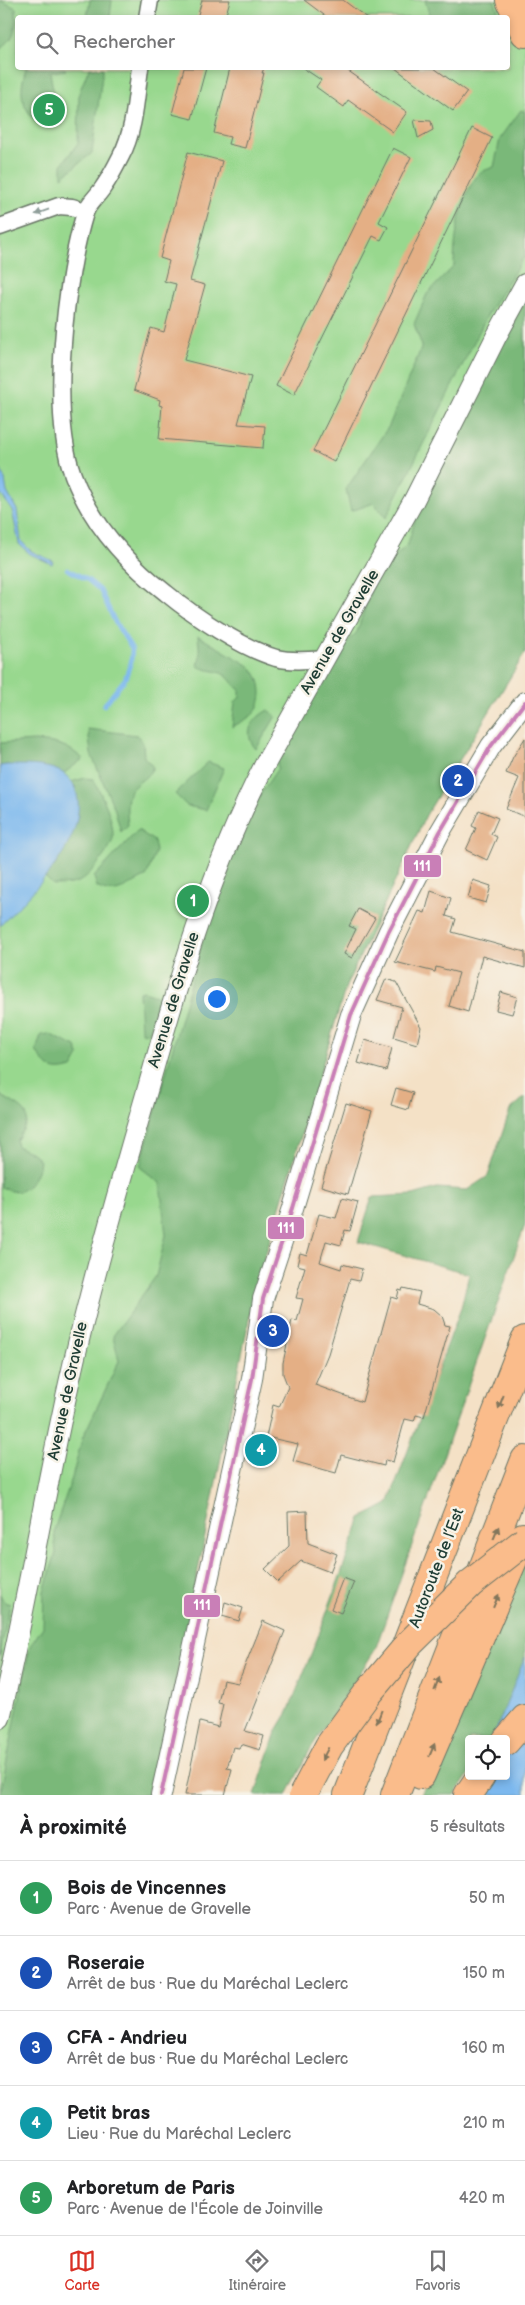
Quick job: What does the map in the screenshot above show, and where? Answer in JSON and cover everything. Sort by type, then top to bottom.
[{"type":"highway","points":[[510,0],[525,34]]},
{"type":"highway","name":"Autoroute de l’Est","points":[[348,1795],[525,1340]]},
{"type":"highway","points":[[395,1795],[525,1460]]},
{"type":"highway","points":[[413,1795],[525,1533]]},
{"type":"highway","points":[[303,1795],[330,1746],[367,1694],[410,1642],[470,1584],[525,1542]]},
{"type":"highway","points":[[510,1736],[525,1719]]},
{"type":"highway","points":[[468,1795],[478,1780]]},
{"type":"street","points":[[148,15],[150,0]]},
{"type":"street","points":[[140,70],[132,124],[122,153],[105,185],[85,211],[75,258],[64,331],[62,423],[67,452],[74,476],[96,520],[127,560],[190,611],[262,653],[287,660],[325,659]]},
{"type":"street","points":[[0,227],[58,206],[72,207],[85,211]]},
{"type":"street","name":"Avenue de Gravelle","points":[[0,1718],[63,1410],[96,1269],[168,1018],[203,904],[230,835],[264,766],[414,500],[525,284]]},
{"type":"street","points":[[161,1795],[252,1378],[262,1299],[352,1016],[389,931],[440,832],[491,746],[525,702]]},
{"type":"green space","points":[[0,0],[525,0],[525,653],[426,815],[346,986],[255,1290],[147,1795],[0,1795]]},
{"type":"green space","points":[[0,0],[16,8],[16,15],[13,36],[0,48]]},
{"type":"green space","points":[[90,0],[112,0],[110,15],[87,15]]},
{"type":"green space","points":[[425,0],[494,0],[500,15],[429,15]]},
{"type":"green space","points":[[26,70],[66,70],[50,72],[53,90],[50,114],[37,123],[24,104],[22,84]]},
{"type":"green space","points":[[88,70],[103,70],[92,153],[62,177],[62,164],[78,143],[79,93]]},
{"type":"green space","points":[[521,110],[525,112],[525,255],[488,314],[386,518],[374,503],[351,511],[346,489],[389,426],[422,346],[414,324],[427,294],[454,266],[457,231],[463,204],[468,192],[473,181],[480,173],[494,167],[500,139]]},
{"type":"green space","points":[[525,290],[525,653],[426,815],[346,986],[255,1290],[173,1694],[147,1795],[0,1795],[30,1646],[43,1627],[44,1591],[56,1553],[54,1530],[72,1478],[82,1439],[119,1361],[113,1336],[156,1276],[166,1235],[160,1183],[140,1167],[200,949],[229,853],[263,790],[278,768],[276,752],[302,689],[357,632],[375,576],[408,544],[420,504]]},
{"type":"green space","points":[[198,636],[248,665],[259,681],[261,693],[255,712],[232,727],[235,702],[240,697],[240,690],[223,674],[198,666],[200,656]]},
{"type":"green space","points":[[268,710],[276,716],[256,749],[249,732],[253,722]]},
{"type":"green space","points":[[88,729],[137,735],[143,743],[144,757],[153,767],[129,794],[127,803],[128,825],[121,832],[115,810],[91,754]]},
{"type":"green space","points":[[35,741],[61,745],[83,759],[63,774],[59,771],[6,765],[0,766],[0,743]]},
{"type":"green space","points":[[208,762],[224,768],[206,810],[187,806],[175,794]]},
{"type":"green space","points":[[85,778],[93,779],[107,807],[112,823],[112,843],[100,862],[80,881],[53,885],[45,877],[56,864],[69,841],[78,816],[75,786],[71,782]]},
{"type":"green space","points":[[138,830],[154,841],[156,851],[146,877],[117,891],[104,890],[97,887],[94,877]]},
{"type":"green space","points":[[144,991],[160,996],[149,1033],[141,1032],[139,992]]},
{"type":"green space","points":[[49,1034],[76,1047],[79,1056],[72,1068],[55,1070],[44,1062],[36,1051],[41,1035]]},
{"type":"green space","points":[[0,1095],[26,1113],[26,1124],[16,1141],[17,1146],[34,1154],[40,1161],[35,1176],[27,1187],[21,1190],[8,1190],[0,1186]]},
{"type":"green space","points":[[525,1097],[525,1225],[375,1650],[311,1748],[287,1795],[255,1795],[276,1732],[288,1712],[319,1634],[361,1518],[388,1504],[461,1308],[469,1274],[358,1242],[372,1197],[413,1195],[437,1188],[467,1190],[488,1176],[510,1110]]},
{"type":"green space","points":[[525,1554],[525,1659],[494,1735],[465,1735],[465,1780],[455,1795],[421,1795],[520,1558]]},
{"type":"green space","points":[[0,1594],[4,1602],[10,1604],[0,1656]]},
{"type":"water","points":[[0,467],[7,492],[17,510],[21,541],[31,551],[53,561],[52,564],[30,554],[19,544],[12,510],[0,493]]},
{"type":"water","points":[[0,766],[40,766],[62,772],[75,788],[78,810],[75,828],[55,865],[0,926]]},
{"type":"water","points":[[525,1657],[525,1795],[490,1795],[491,1780],[510,1780],[510,1735],[494,1735]]},
{"type":"building","points":[[202,0],[230,0],[226,15],[198,15]]},
{"type":"building","points":[[304,0],[343,0],[363,15],[324,15]]},
{"type":"building","points":[[183,70],[205,70],[192,119],[172,114]]},
{"type":"building","points":[[230,70],[263,70],[245,148],[228,144],[230,137],[214,133]]},
{"type":"building","points":[[306,70],[347,70],[407,112],[393,132],[348,100],[344,107],[316,87],[321,80]]},
{"type":"building","points":[[398,70],[437,70],[467,92],[453,111]]},
{"type":"building","points":[[414,120],[431,121],[433,130],[418,138]]},
{"type":"building","points":[[472,128],[492,138],[334,462],[313,451]]},
{"type":"building","points":[[393,148],[411,157],[379,222],[388,227],[381,240],[373,236],[294,395],[276,386]]},
{"type":"building","points":[[188,152],[222,161],[190,281],[205,285],[184,360],[251,377],[238,424],[265,426],[263,448],[159,439],[162,406],[159,405],[160,400],[134,390],[151,328],[164,332],[176,284],[164,281],[169,261],[160,258]]},
{"type":"building","points":[[525,738],[525,817],[506,809],[519,778],[506,773]]},
{"type":"building","points":[[479,810],[498,818],[491,834],[497,837],[487,860],[466,850],[476,828],[472,826]]},
{"type":"building","points":[[473,880],[491,886],[486,903],[468,898]]},
{"type":"building","points":[[431,891],[451,898],[446,916],[456,919],[452,932],[525,952],[525,968],[482,956],[468,1012],[449,1006],[459,973],[436,967],[435,972],[395,962],[419,911],[425,913]]},
{"type":"building","points":[[358,909],[375,918],[352,958],[344,954],[356,929],[349,926]]},
{"type":"building","points":[[386,979],[396,982],[421,1027],[417,1044],[394,1037],[402,1007],[377,1000]]},
{"type":"building","points":[[501,992],[517,997],[512,1014],[496,1010]]},
{"type":"building","points":[[365,1040],[392,1048],[386,1071],[358,1063]]},
{"type":"building","points":[[396,1088],[413,1093],[408,1110],[391,1105]]},
{"type":"building","points":[[346,1103],[372,1111],[348,1194],[321,1186]]},
{"type":"building","points":[[342,1198],[358,1202],[350,1231],[345,1230],[341,1245],[326,1241],[320,1262],[341,1269],[342,1264],[362,1269],[359,1281],[350,1279],[328,1354],[315,1385],[362,1402],[391,1297],[397,1299],[399,1290],[402,1291],[403,1288],[420,1292],[417,1304],[434,1309],[442,1316],[445,1325],[450,1326],[424,1417],[416,1415],[414,1421],[405,1419],[393,1462],[385,1460],[384,1466],[341,1455],[336,1473],[293,1461],[298,1444],[266,1437],[273,1405],[279,1407],[288,1387],[283,1374],[283,1363],[292,1320],[297,1321],[303,1299],[296,1298],[305,1267],[297,1265],[300,1253],[307,1255],[319,1214],[336,1218]]},
{"type":"building","points":[[307,1511],[308,1543],[337,1554],[330,1572],[301,1561],[278,1582],[265,1569],[289,1546],[288,1512]]},
{"type":"building","points":[[343,1578],[354,1582],[341,1613],[331,1609]]},
{"type":"building","points":[[225,1602],[243,1608],[239,1621],[222,1616]]},
{"type":"building","points":[[263,1621],[285,1631],[245,1731],[264,1736],[260,1750],[241,1744],[239,1748],[233,1747],[227,1768],[232,1769],[225,1795],[185,1795],[200,1722],[218,1727],[223,1704],[218,1703],[223,1680],[238,1683]]},
{"type":"waterway","points":[[67,569],[88,580],[100,590],[115,622],[132,649],[131,662],[125,679],[104,705]]},
{"type":"transit line","name":"111","points":[[161,1795],[252,1379],[263,1299],[293,1208],[351,1015],[389,931],[440,832],[491,746],[525,702]]},
{"type":"place","name":"Arboretum de Paris","points":[[49,110]]},
{"type":"place","name":"Roseraie","points":[[458,781]]},
{"type":"place","name":"Bois de Vincennes","points":[[193,901]]},
{"type":"place","name":"CFA - Andrieu","points":[[273,1331]]},
{"type":"place","name":"Petit bras","points":[[261,1450]]}]
